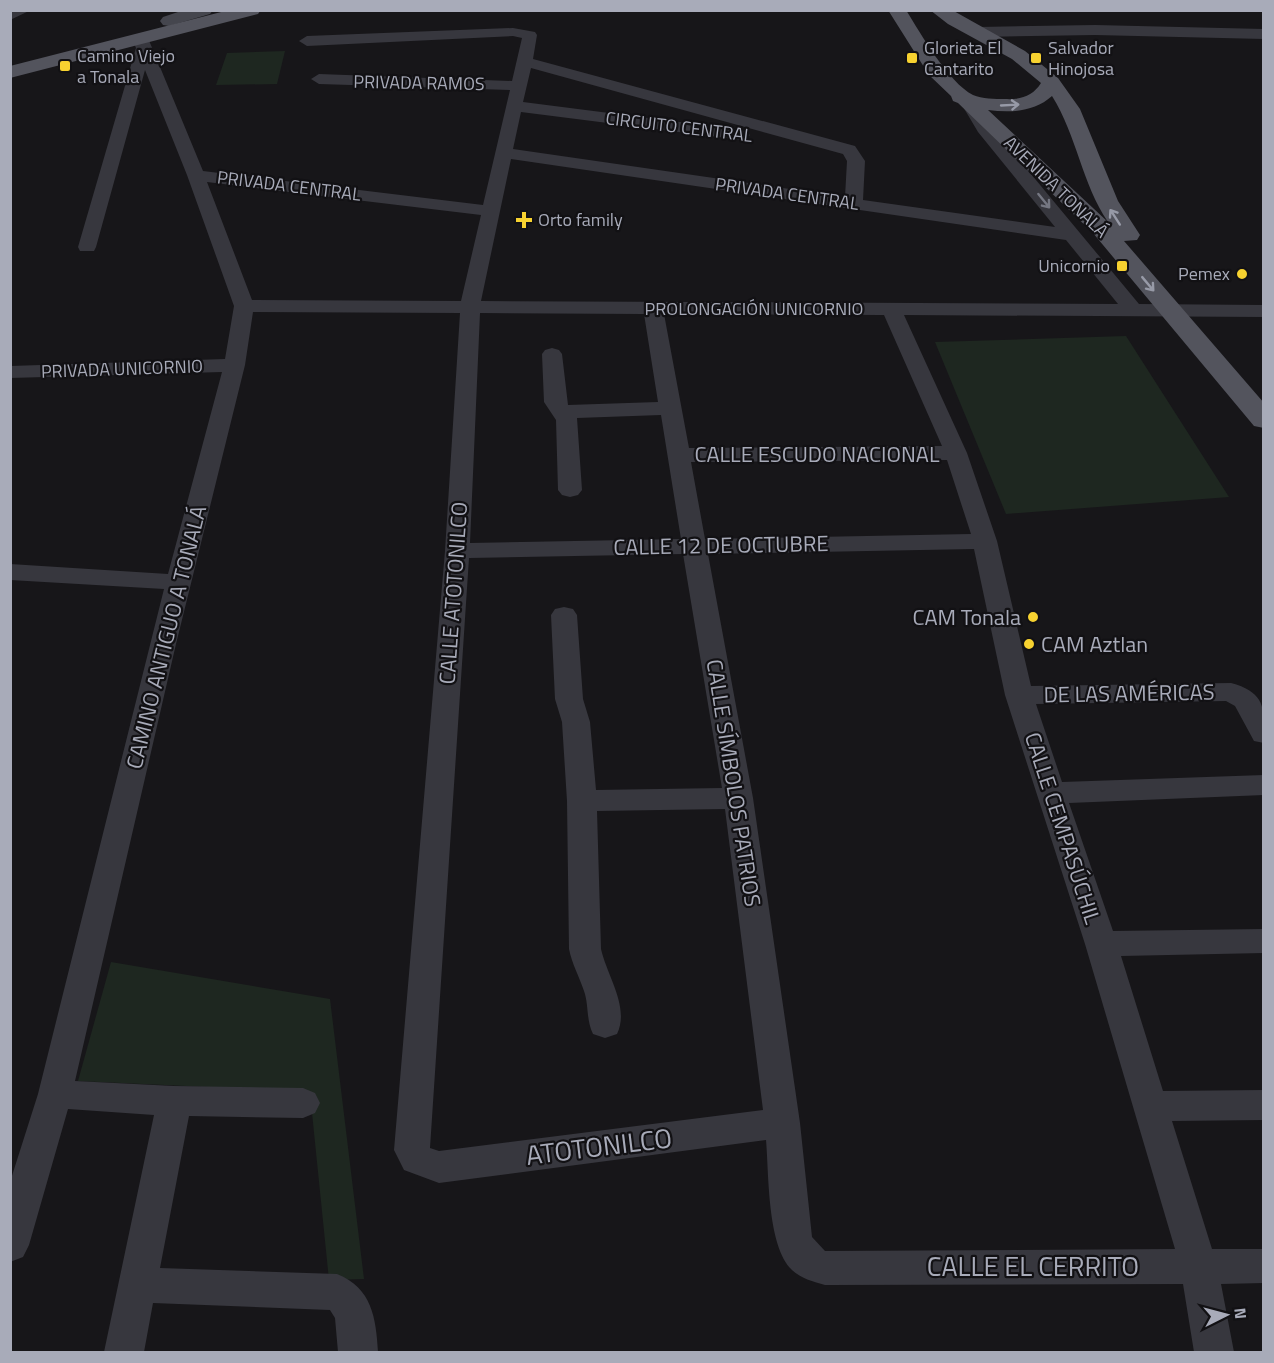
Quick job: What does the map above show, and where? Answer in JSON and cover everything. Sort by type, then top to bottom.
[{"type":"main road","points":[[169,21],[204,10]]},
{"type":"main road","points":[[10,61],[212,10]]},
{"type":"main road","points":[[147,40],[252,10]]},
{"type":"main road","points":[[11,72],[271,10]]},
{"type":"main road","name":"AVENIDA TONALÁ","points":[[897,10],[936,71],[1101,228],[1263,420]]},
{"type":"main road","name":"AVENIDA TONALÁ","points":[[939,10],[1013,51],[1050,82],[1069,108],[1106,202],[1119,223],[1263,387]]},
{"type":"main road","points":[[965,101],[988,105],[1020,104],[1041,97],[1047,91],[1050,82]]},
{"type":"street","points":[[10,16],[24,10]]},
{"type":"street","points":[[979,32],[1095,30],[1263,34]]},
{"type":"street","name":"CALLE ATOTONILCO","points":[[307,41],[527,33],[530,38],[470,307],[458,551],[411,1139],[412,1150],[417,1159]]},
{"type":"street","points":[[87,247],[147,40]]},
{"type":"street","name":"CAMINO ANTIGUO A TONALÁ","points":[[10,1245],[55,1094],[178,582],[234,365],[244,306],[147,40]]},
{"type":"street","name":"CIRCUITO CENTRAL","points":[[524,61],[843,148]]},
{"type":"street","name":"PRIVADA RAMOS","points":[[319,79],[517,96]]},
{"type":"street","name":"CIRCUITO CENTRAL","points":[[517,96],[843,148]]},
{"type":"street","points":[[965,101],[984,128],[1133,310]]},
{"type":"street","points":[[843,148],[856,157],[854,204]]},
{"type":"street","name":"PRIVADA CENTRAL","points":[[503,153],[1071,235]]},
{"type":"street","name":"PRIVADA CENTRAL","points":[[196,175],[490,211]]},
{"type":"street","name":"PROLONGACIÓN UNICORNIO","points":[[244,306],[1263,311]]},
{"type":"street","name":"CALLE SÍMBOLOS PATRIOS","points":[[653,308],[696,545],[738,798],[782,1124],[793,1237],[796,1248],[804,1258]]},
{"type":"street","name":"CALLE CEMPASÚCHIL","points":[[892,310],[956,453],[985,541],[1019,695],[1101,944],[1199,1267],[1214,1353]]},
{"type":"street","points":[[552,354],[555,402],[567,420],[570,490]]},
{"type":"street","name":"PRIVADA UNICORNIO","points":[[10,372],[234,365]]},
{"type":"street","points":[[561,412],[670,408]]},
{"type":"street","name":"CALLE ESCUDO NACIONAL","points":[[678,455],[956,453]]},
{"type":"street","name":"CALLE 12 DE OCTUBRE","points":[[458,551],[985,541]]},
{"type":"street","points":[[10,572],[178,582]]},
{"type":"street","points":[[564,615],[569,699],[576,722],[582,801],[585,949],[588,963],[601,993],[605,1024]]},
{"type":"street","name":"DE LAS AMÉRICAS","points":[[1019,695],[1221,691],[1239,695],[1250,707],[1263,734]]},
{"type":"street","points":[[1052,794],[1263,785]]},
{"type":"street","points":[[582,801],[738,798]]},
{"type":"street","points":[[1101,944],[1263,941]]},
{"type":"street","points":[[55,1094],[174,1101],[303,1102]]},
{"type":"street","points":[[124,1353],[174,1101]]},
{"type":"street","points":[[1151,1106],[1263,1105]]},
{"type":"street","name":"ATOTONILCO","points":[[417,1159],[439,1167],[782,1124]]},
{"type":"street","name":"CALLE EL CERRITO","points":[[804,1258],[825,1268],[1263,1266]]},
{"type":"street","points":[[138,1285],[337,1292],[347,1297],[353,1311],[357,1353]]},
{"type":"shaded area","points":[[285,51],[277,84],[216,85],[227,53]]},
{"type":"shaded area","points":[[1126,336],[1229,497],[1006,514],[935,342]]},
{"type":"shaded area","points":[[111,962],[330,999],[364,1279],[329,1280],[311,1103],[294,1091],[78,1081]]},
{"type":"place","name":"Glorieta El Cantarito","points":[[912,58]]},
{"type":"place","name":"Salvador Hinojosa","points":[[1036,58]]},
{"type":"place","name":"Camino Viejo a Tonala","points":[[65,66]]},
{"type":"place","name":"Orto family","points":[[524,220]]},
{"type":"place","name":"Unicornio","points":[[1122,266]]},
{"type":"place","name":"Pemex","points":[[1242,274]]},
{"type":"place","name":"CAM Tonala","points":[[1033,617]]},
{"type":"place","name":"CAM Aztlan","points":[[1029,644]]}]
